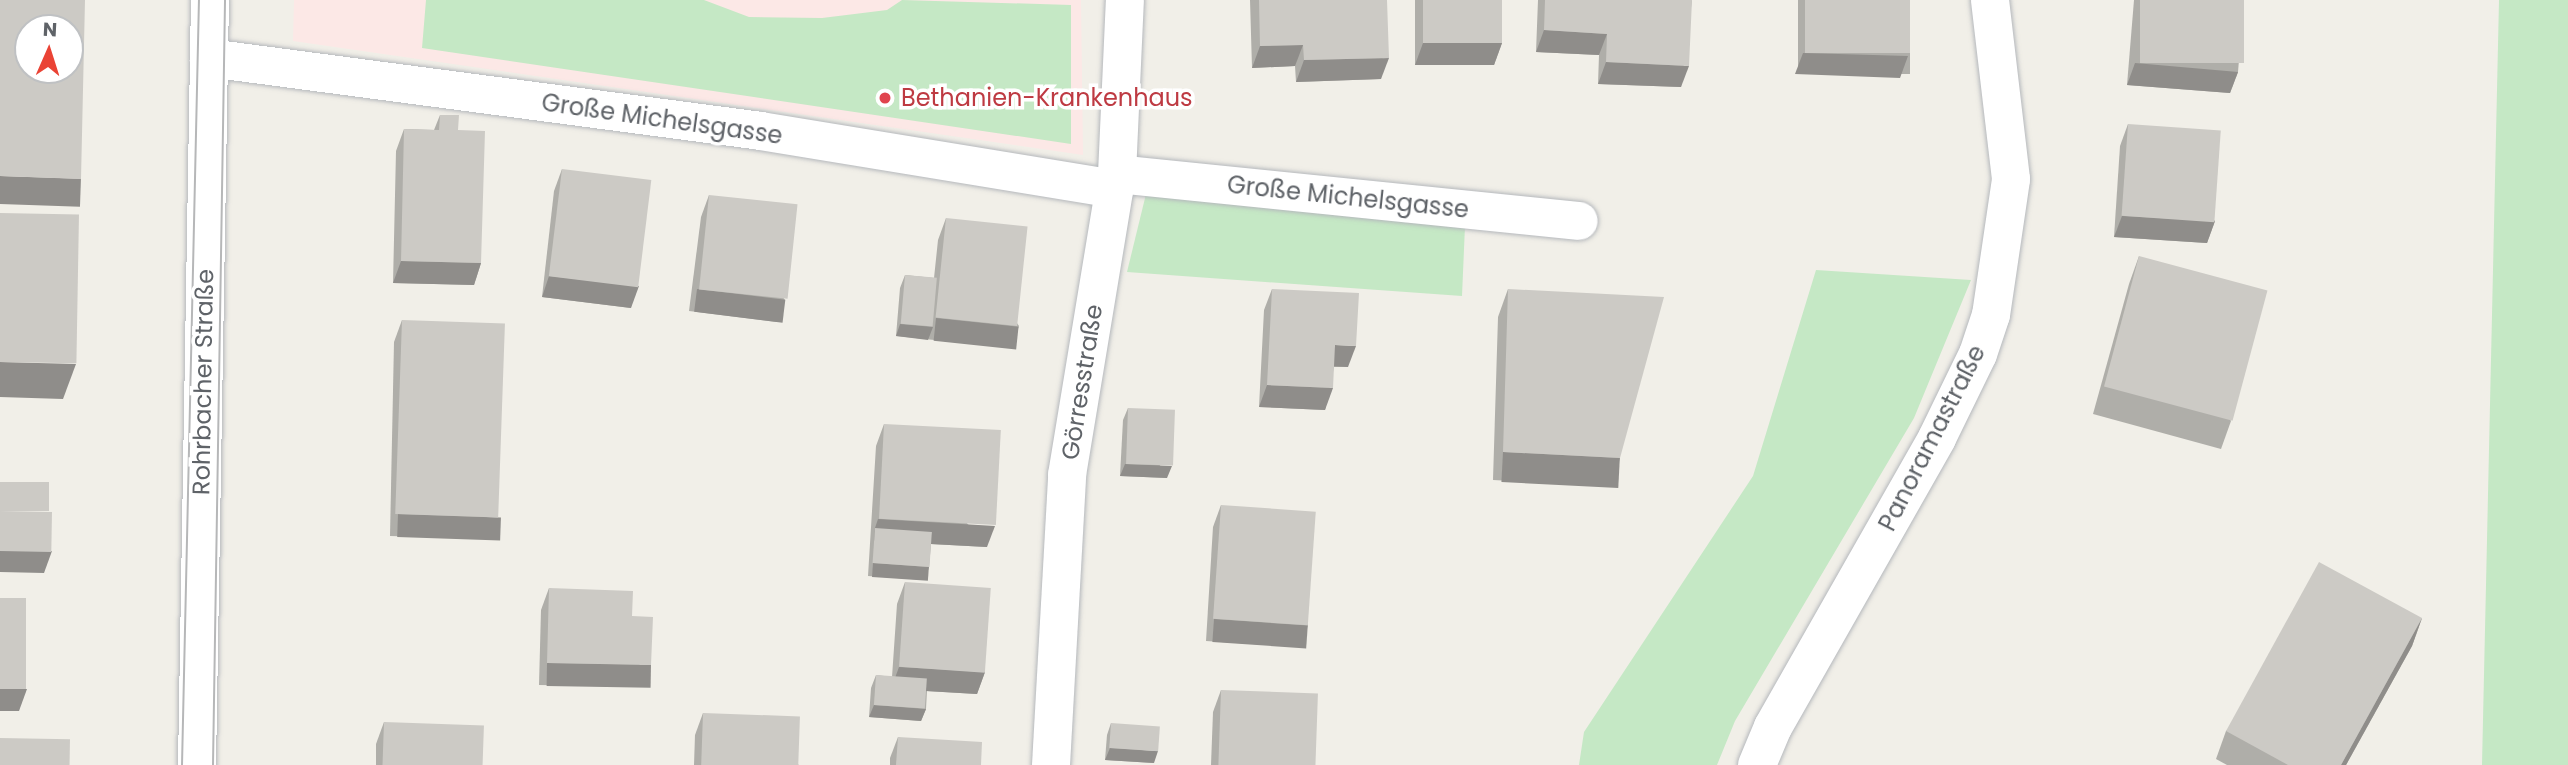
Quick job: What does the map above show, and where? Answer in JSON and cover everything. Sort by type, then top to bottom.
[{"type":"street","name":"Rohrbacher Straße","points":[[197,765],[210,0]]},
{"type":"street","name":"Görresstraße","points":[[1051,765],[1067,475],[1115,181],[1125,0]]},
{"type":"street","name":"Panoramastraße","points":[[1757,765],[1773,727],[1937,438],[1978,354],[1991,315],[2011,179],[1990,0]]},
{"type":"street","name":"Große Michelsgasse","points":[[209,58],[1115,181],[1579,221]]},
{"type":"shaded area","name":"Bethanien-Krankenhaus","points":[[294,0],[1081,0],[1083,155],[293,41]]},
{"type":"green space","name":"Bethanien-Krankenhaus","points":[[426,0],[704,0],[749,17],[822,18],[887,10],[902,0],[1071,5],[1071,144],[422,48]]},
{"type":"green space","points":[[2499,0],[2568,0],[2568,765],[2482,765]]},
{"type":"green space","points":[[1146,194],[1465,226],[1462,296],[1127,272]]},
{"type":"green space","points":[[1816,270],[1971,280],[1914,418],[1735,721],[1717,765],[1579,765],[1584,732],[1753,476]]},
{"type":"building","points":[[0,0],[85,0],[84,45],[84,14],[14,14],[14,84],[83,84],[81,179],[0,176]]},
{"type":"building","points":[[1259,0],[1387,0],[1389,58],[1304,60],[1303,45],[1260,46]]},
{"type":"building","points":[[1423,0],[1502,0],[1502,43],[1423,43]]},
{"type":"building","points":[[1545,0],[1692,0],[1689,66],[1606,62],[1607,34],[1544,30]]},
{"type":"building","points":[[1805,0],[1910,0],[1910,53],[1805,53]]},
{"type":"building","points":[[2140,0],[2244,0],[2244,63],[2140,63]]},
{"type":"building","points":[[440,115],[459,115],[458,130],[485,131],[481,263],[401,261],[404,129],[439,130]]},
{"type":"building","points":[[2128,124],[2221,130],[2214,222],[2122,216]]},
{"type":"building","points":[[562,169],[651,180],[638,287],[549,276]]},
{"type":"building","points":[[709,195],[798,204],[788,299],[699,289]]},
{"type":"building","points":[[0,213],[79,214],[76,363],[0,362]]},
{"type":"building","points":[[946,218],[1028,227],[1017,326],[936,317]]},
{"type":"building","points":[[2139,256],[2267,290],[2233,421],[2104,386]]},
{"type":"building","points":[[905,275],[937,278],[933,327],[901,324]]},
{"type":"building","points":[[1272,289],[1359,293],[1356,346],[1335,345],[1333,388],[1267,385]]},
{"type":"building","points":[[1508,289],[1664,297],[1620,458],[1503,452]]},
{"type":"building","points":[[402,320],[505,324],[498,517],[395,514]]},
{"type":"building","points":[[1128,408],[1175,410],[1173,466],[1126,464]]},
{"type":"building","points":[[884,424],[1001,430],[996,525],[879,519]]},
{"type":"building","points":[[0,482],[49,482],[49,511],[0,511]]},
{"type":"building","points":[[1221,505],[1316,512],[1308,625],[1213,619]]},
{"type":"building","points":[[0,511],[52,512],[51,552],[0,551]]},
{"type":"building","points":[[875,528],[932,532],[929,567],[873,563]]},
{"type":"building","points":[[2319,562],[2422,618],[2341,765],[2288,765],[2226,731]]},
{"type":"building","points":[[905,582],[991,588],[985,673],[899,667]]},
{"type":"building","points":[[549,588],[633,591],[632,616],[653,617],[651,665],[547,663]]},
{"type":"building","points":[[0,598],[26,598],[26,689],[0,689]]},
{"type":"building","points":[[876,675],[927,679],[925,708],[874,705]]},
{"type":"building","points":[[1221,690],[1318,693],[1315,765],[1218,765]]},
{"type":"building","points":[[703,713],[800,716],[798,765],[701,765]]},
{"type":"building","points":[[384,722],[484,725],[483,765],[382,765]]},
{"type":"building","points":[[1111,723],[1160,726],[1158,751],[1109,748]]},
{"type":"building","points":[[898,737],[982,742],[981,765],[896,765]]},
{"type":"building","points":[[0,738],[70,739],[70,765],[0,765]]},
{"type":"tram line","points":[[182,765],[199,0]]},
{"type":"tram line","points":[[213,765],[225,0]]},
{"type":"place","name":"Bethanien-Krankenhaus","points":[[885,98]]}]
